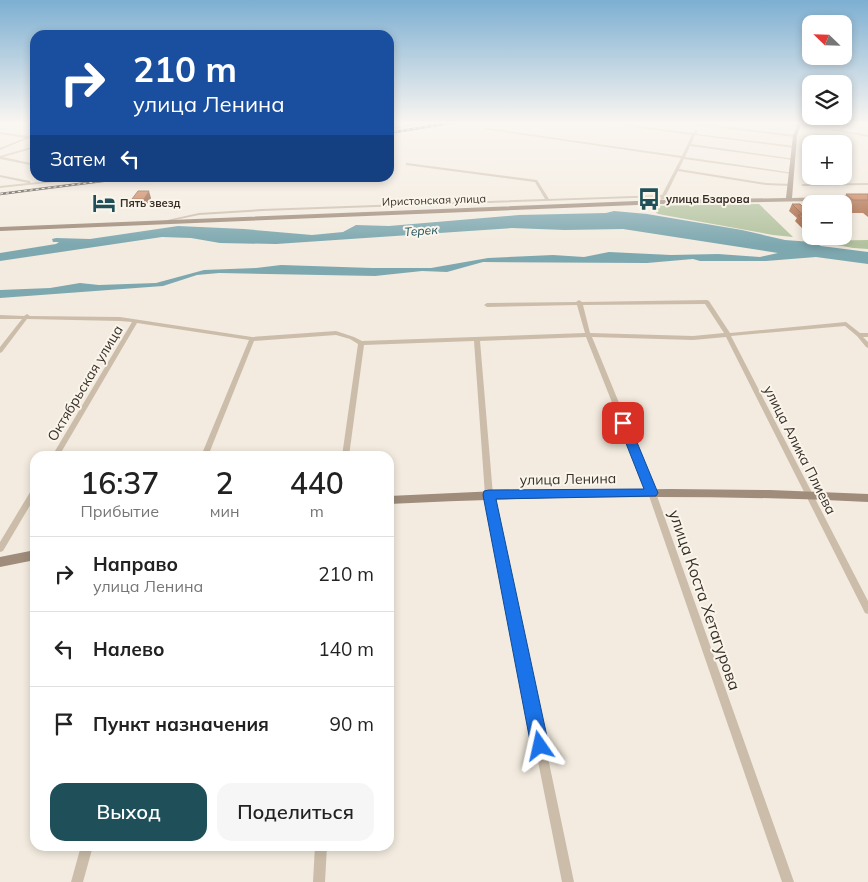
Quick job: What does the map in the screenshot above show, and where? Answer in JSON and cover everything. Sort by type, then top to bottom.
[{"type":"main road","points":[[789,198],[793,163]]},
{"type":"main road","name":"Иристонская улица","points":[[0,229],[261,214],[662,199],[868,198]]},
{"type":"main road","name":"улица Ленина","points":[[394,500],[454,495],[652,493],[807,494],[868,498]]},
{"type":"main road","points":[[0,562],[30,556]]},
{"type":"street","points":[[261,214],[547,199],[662,199],[681,163]]},
{"type":"street","points":[[726,163],[792,173]]},
{"type":"street","points":[[407,164],[536,181],[547,199]]},
{"type":"street","points":[[678,170],[766,184],[791,185]]},
{"type":"street","points":[[0,176],[36,184]]},
{"type":"street","points":[[0,187],[52,182]]},
{"type":"street","points":[[852,184],[868,184]]},
{"type":"street","points":[[487,305],[579,302]]},
{"type":"street","name":"улица Алика Плиева","points":[[579,302],[707,302],[728,334],[807,494],[868,610]]},
{"type":"street","name":"улица Коста Хетагурова","points":[[579,302],[588,336],[652,493],[788,882]]},
{"type":"street","points":[[0,316],[120,319],[252,339],[336,333],[352,338],[361,344],[588,336],[693,338],[846,324],[868,346]]},
{"type":"street","points":[[0,351],[27,316]]},
{"type":"street","name":"Октябрьская улица","points":[[59,451],[135,322]]},
{"type":"street","points":[[859,335],[868,335]]},
{"type":"street","points":[[207,451],[252,339]]},
{"type":"street","points":[[477,340],[489,495],[568,882]]},
{"type":"street","points":[[347,451],[361,344]]},
{"type":"street","points":[[0,549],[30,499]]},
{"type":"street","points":[[77,882],[86,851]]},
{"type":"street","points":[[319,882],[321,851]]},
{"type":"green space","points":[[759,204],[793,237],[658,214],[649,206]]},
{"type":"green space","points":[[852,240],[868,240],[868,249],[837,245],[852,245]]},
{"type":"water","name":"Терек","points":[[614,211],[647,214],[742,230],[785,240],[802,241],[802,245],[819,245],[868,252],[868,264],[816,257],[766,261],[700,261],[693,259],[647,263],[483,262],[447,272],[422,271],[375,276],[219,273],[197,275],[163,286],[0,298],[0,290],[50,288],[80,283],[99,285],[156,283],[204,270],[281,265],[431,268],[488,258],[553,255],[584,257],[609,252],[671,255],[718,254],[760,257],[778,253],[623,229],[565,230],[512,228],[276,244],[220,243],[191,238],[162,237],[0,261],[0,253],[56,244],[59,242],[53,242],[52,239],[56,238],[90,239],[178,226],[312,235],[343,232],[356,225],[389,226],[519,215],[606,213]]},
{"type":"building","points":[[138,191],[149,191],[144,199],[132,199]]},
{"type":"building","points":[[846,194],[868,194],[868,200],[853,200],[852,195]]},
{"type":"building","points":[[792,204],[800,204],[802,206],[802,214]]},
{"type":"railway","points":[[0,194],[94,182]]},
{"type":"place","name":"улица Бзарова","points":[[649,199]]},
{"type":"place","name":"Пять звезд","points":[[104,203]]},
{"type":"route","points":[[540,746],[489,495],[652,493],[623,423]]}]
